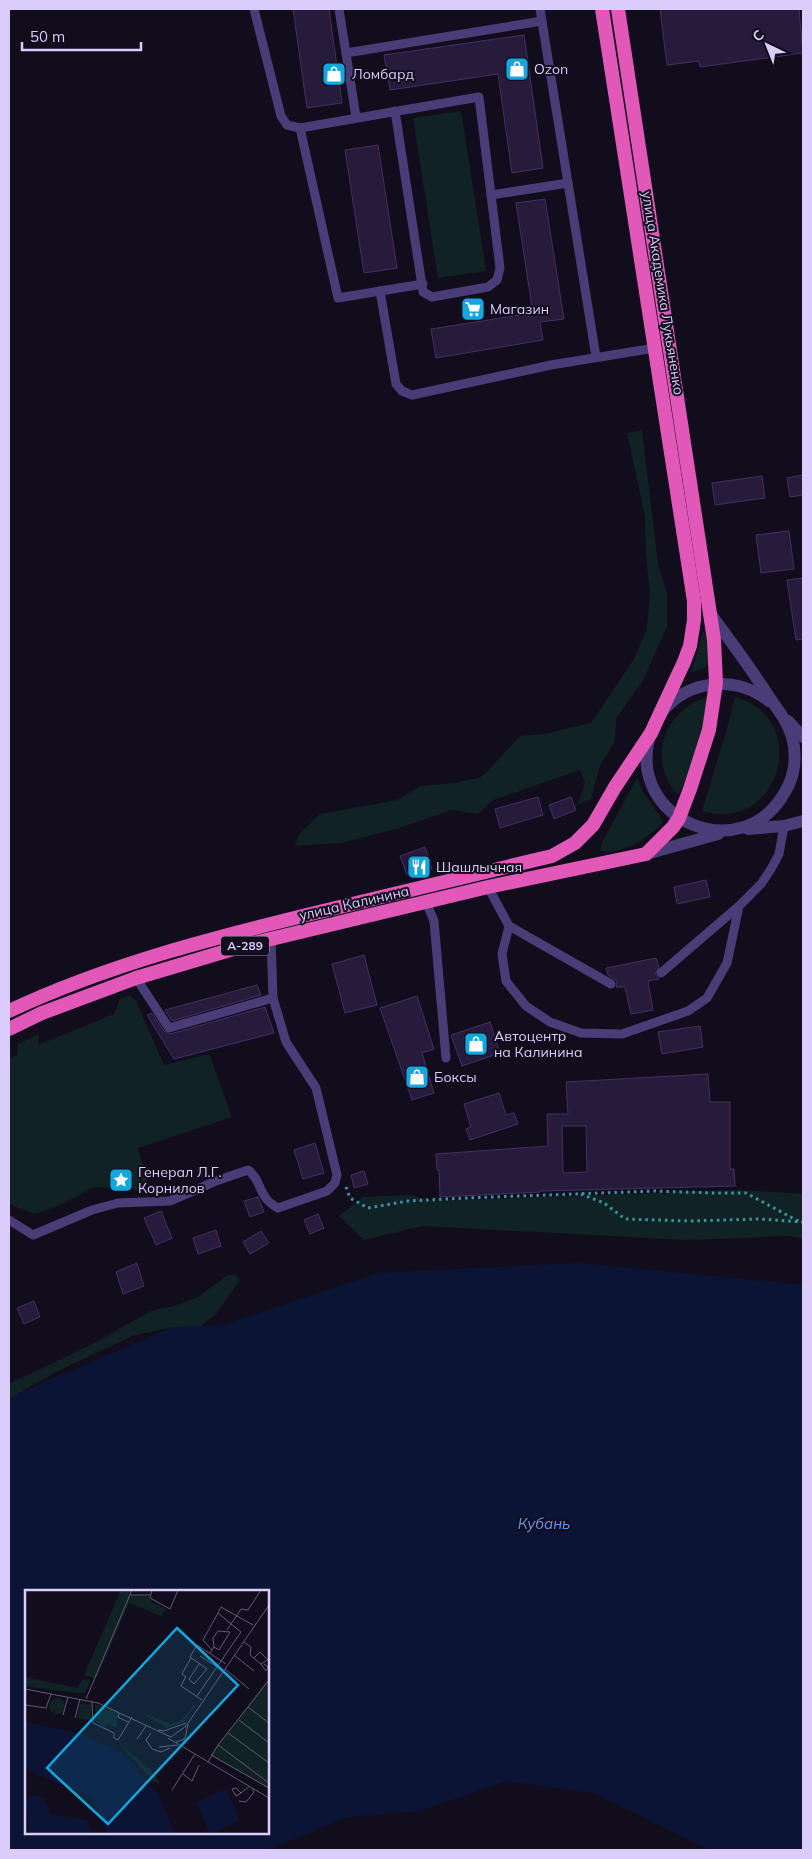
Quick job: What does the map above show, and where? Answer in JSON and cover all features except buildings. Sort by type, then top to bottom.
[{"type":"highway","name":"улица Академика Лукьяненко","points":[[602,9],[691,582],[694,620],[690,646],[661,714]]},
{"type":"highway","name":"улица Академика Лукьяненко","points":[[618,9],[714,640],[716,684],[709,730],[679,818],[664,837],[646,854]]},
{"type":"highway","name":"улица Калинина","points":[[9,1011],[36,998],[131,962],[246,930],[552,856],[575,843],[593,825],[661,714]]},
{"type":"highway","name":"улица Калинина","points":[[9,1029],[42,1013],[136,978],[271,939],[488,887],[646,854]]},
{"type":"street","points":[[710,613],[779,712],[803,737]]},
{"type":"street","name":"А-289","points":[[661,714],[682,694],[702,686],[716,684],[732,684],[748,688],[762,696],[779,712],[793,742],[794,762],[790,782],[781,800],[767,814],[750,825],[730,830]]},
{"type":"street","points":[[651,733],[647,754],[649,776],[654,790],[662,803],[679,818],[704,829],[730,830]]},
{"type":"street","name":"улица Калинина","points":[[646,854],[730,830],[784,826],[803,821]]},
{"type":"lane","points":[[254,9],[281,116],[288,125],[300,128],[356,117],[479,97],[500,268],[497,280],[488,287],[432,297],[424,292],[395,111]]},
{"type":"lane","points":[[338,9],[356,117]]},
{"type":"lane","points":[[540,9],[596,358]]},
{"type":"lane","points":[[346,53],[542,21]]},
{"type":"lane","points":[[300,128],[338,298],[423,284]]},
{"type":"lane","points":[[491,194],[568,183]]},
{"type":"lane","points":[[380,291],[396,384],[402,391],[412,395],[551,365],[655,348]]},
{"type":"lane","points":[[661,974],[740,906],[761,884],[778,854],[784,826]]},
{"type":"lane","points":[[488,887],[509,926],[611,984]]},
{"type":"lane","points":[[426,902],[434,921],[446,1058]]},
{"type":"lane","points":[[509,926],[502,954],[506,980],[526,1006],[550,1022],[581,1033],[622,1034],[688,1012],[707,998],[727,963],[740,906]]},
{"type":"lane","points":[[9,1220],[33,1235],[92,1210],[118,1203],[170,1201],[216,1181],[248,1170],[254,1174],[265,1199],[278,1208],[327,1191],[335,1183],[337,1175],[316,1088],[286,1042],[273,998],[271,939]]},
{"type":"lane","points":[[136,978],[168,1028],[273,998]]},
{"type":"path","points":[[350,1198],[368,1208],[408,1201],[654,1190],[746,1193],[801,1222]]},
{"type":"path","points":[[580,1193],[604,1203],[625,1219],[690,1221],[760,1219],[801,1222]]},
{"type":"shaded area","points":[[461,111],[486,271],[438,278],[413,118]]},
{"type":"shaded area","points":[[642,430],[658,564],[667,593],[667,627],[643,680],[616,719],[615,741],[600,766],[591,799],[578,804],[585,783],[580,770],[493,800],[478,814],[452,810],[396,829],[341,843],[295,846],[299,834],[320,814],[397,800],[421,786],[455,783],[482,777],[520,736],[545,734],[591,723],[634,659],[647,628],[650,593],[646,555],[645,516],[627,433]]},
{"type":"shaded area","points":[[703,631],[708,641],[710,665],[691,673]]},
{"type":"shaded area","points":[[712,696],[698,747],[678,795],[668,781],[663,766],[662,751],[665,736],[672,723],[682,711],[696,702]]},
{"type":"shaded area","points":[[735,697],[759,709],[773,727],[779,748],[777,770],[767,791],[751,806],[729,814],[702,811],[728,725]]},
{"type":"shaded area","points":[[637,778],[643,792],[663,821],[652,833],[635,844],[616,851],[607,852],[600,850],[603,841]]},
{"type":"shaded area","points":[[130,995],[136,1001],[164,1065],[209,1054],[232,1117],[138,1148],[150,1191],[95,1187],[60,1205],[35,1214],[10,1204],[9,1059],[17,1055],[18,1044],[39,1034],[38,1045],[114,1014],[120,999]]},
{"type":"shaded area","points":[[741,1190],[803,1194],[803,1239],[790,1236],[687,1240],[422,1226],[364,1240],[339,1216],[363,1197],[409,1195],[434,1201]]},
{"type":"shaded area","points":[[234,1274],[240,1280],[216,1314],[196,1330],[173,1327],[132,1336],[60,1370],[17,1394],[9,1401],[9,1384],[89,1346],[151,1311],[174,1306],[198,1297],[228,1275]]},
{"type":"water","name":"Кубань","points":[[578,1263],[803,1285],[803,1850],[710,1850],[594,1793],[506,1781],[420,1811],[347,1817],[267,1850],[9,1850],[9,1400],[17,1394],[173,1327],[223,1325],[378,1273]]},
{"type":"place","name":"Ozon","points":[[517,69]]},
{"type":"place","name":"Ломбард","points":[[334,74]]},
{"type":"place","name":"Магазин","points":[[473,309]]},
{"type":"place","name":"Шашлычная","points":[[419,867]]},
{"type":"place","name":"Автоцентр на Калинина","points":[[476,1044]]},
{"type":"place","name":"Боксы","points":[[417,1077]]},
{"type":"place","name":"Генерал Л.Г. Корнилов","points":[[121,1180]]}]
